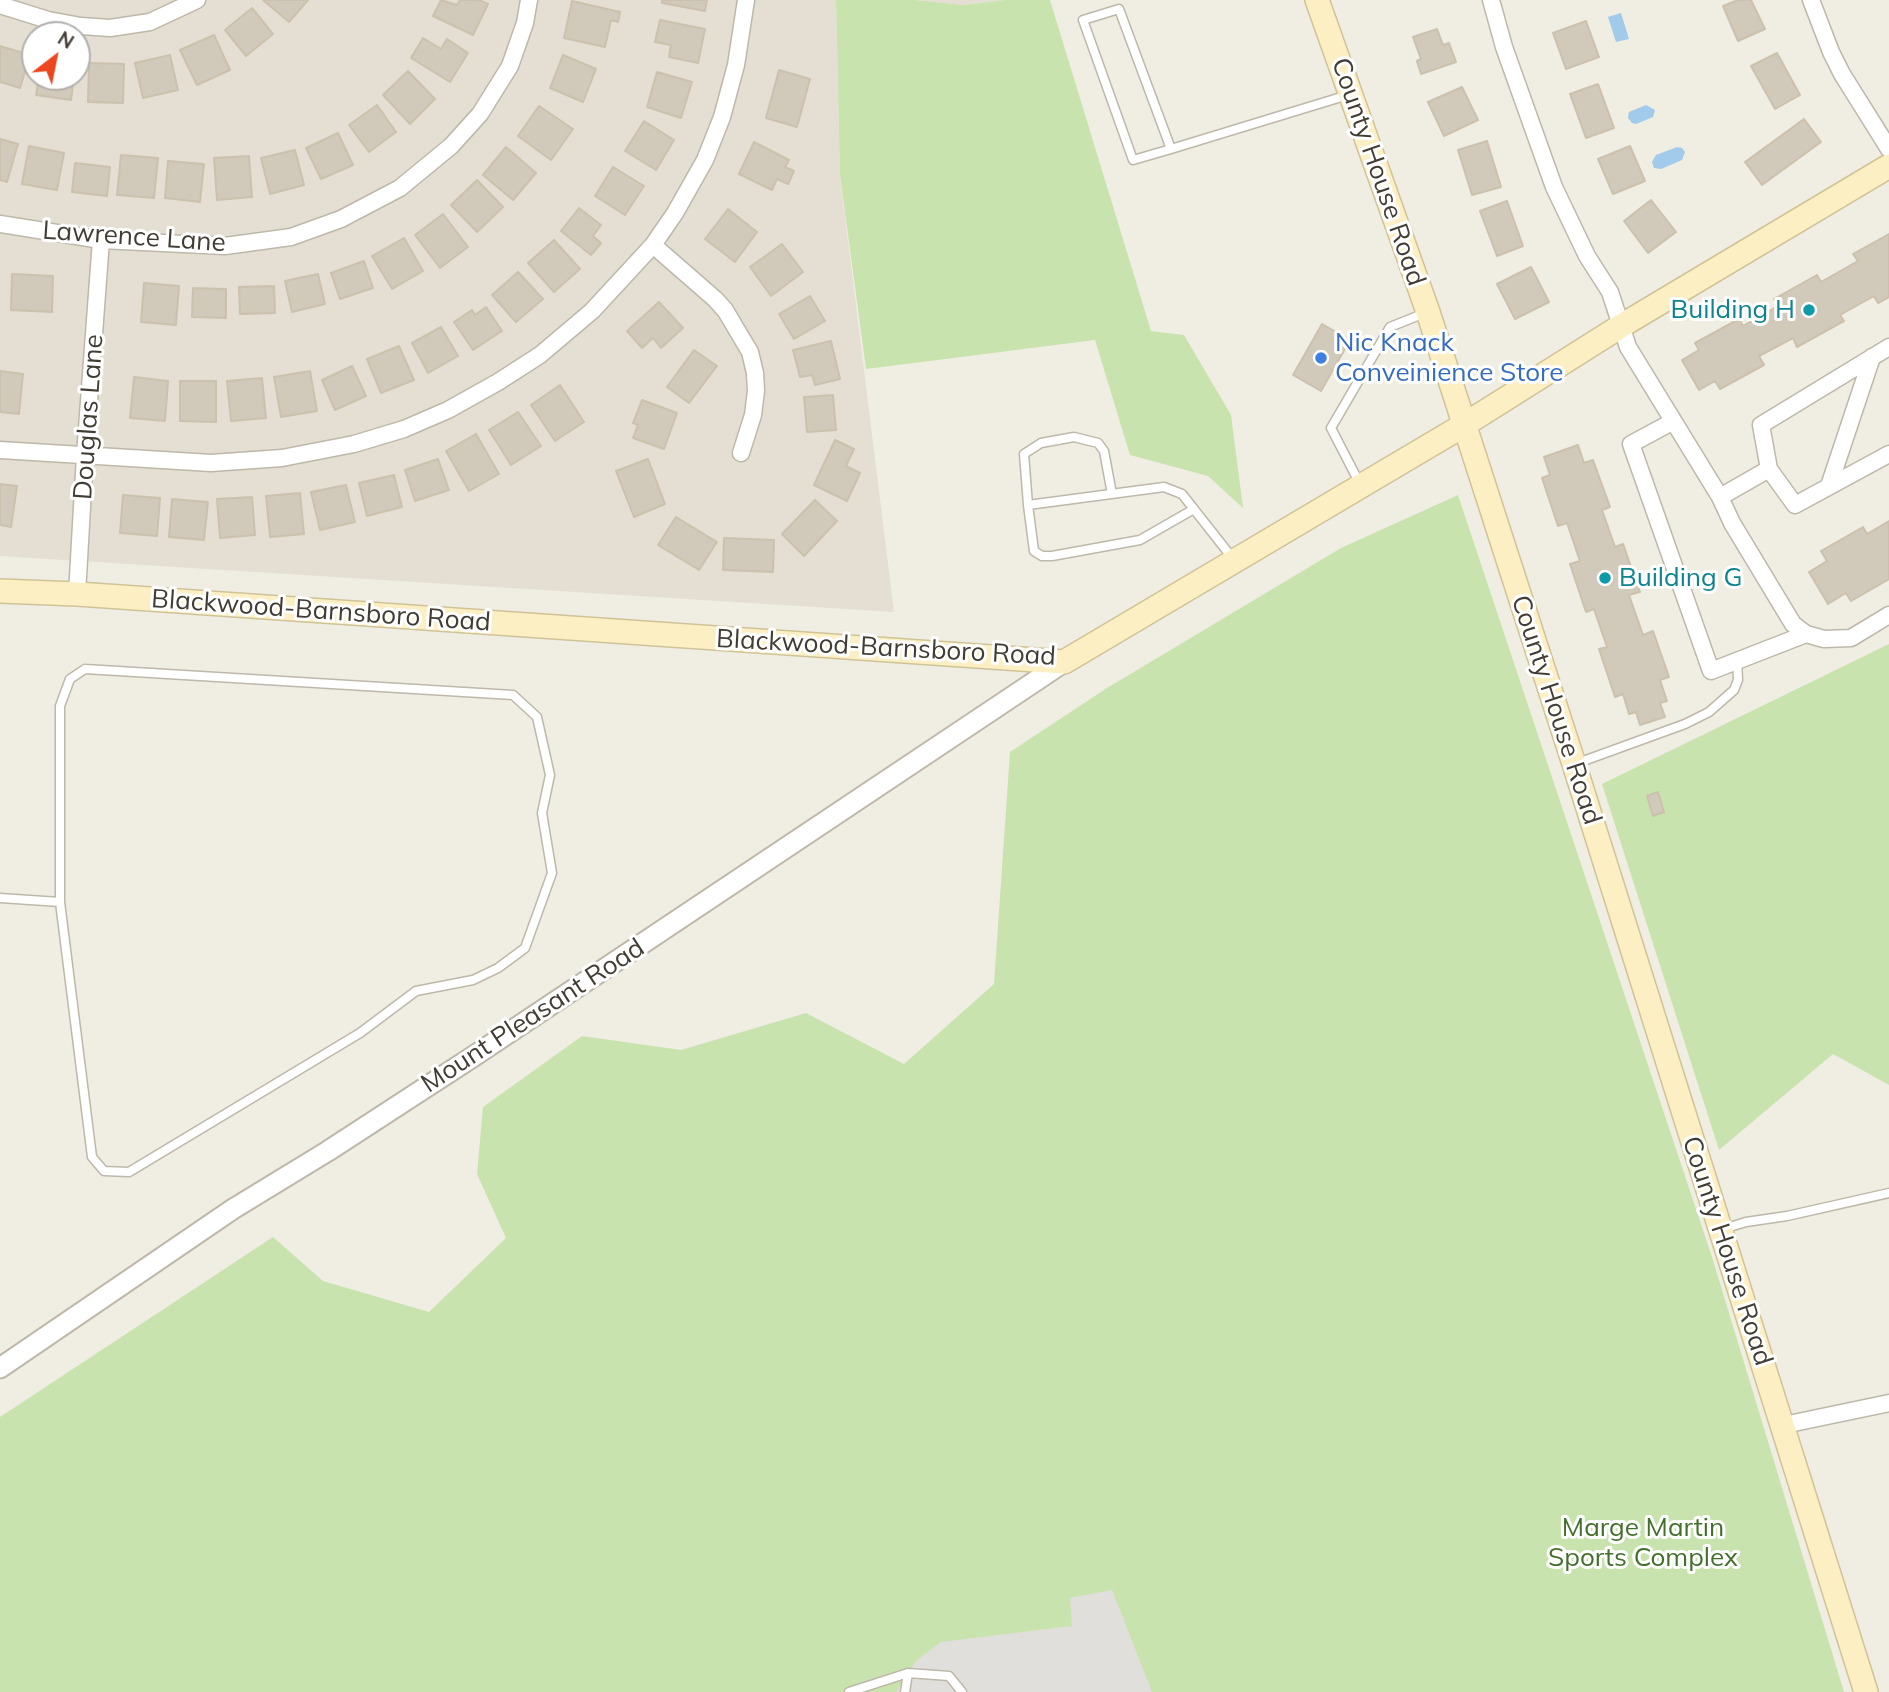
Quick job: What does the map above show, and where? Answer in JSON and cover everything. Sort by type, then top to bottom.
[{"type":"main road","name":"County House Road","points":[[1317,0],[1428,312],[1784,1424],[1866,1692]]},
{"type":"main road","name":"Blackwood-Barnsboro Road","points":[[0,591],[77,594],[1064,662],[1464,425],[1621,326],[1889,166]]},
{"type":"street","points":[[0,5],[48,20],[110,28],[157,19],[197,0]]},
{"type":"street","name":"Lawrence Lane","points":[[0,224],[102,240],[225,246],[271,242],[320,228],[384,198],[451,146],[480,114],[500,85],[510,66],[525,23],[529,0]]},
{"type":"street","points":[[0,450],[189,462],[259,460],[355,444],[404,429],[472,398],[540,355],[593,312],[653,245],[687,193],[716,135],[736,65],[746,0]]},
{"type":"street","points":[[1491,0],[1504,47],[1557,195],[1587,256],[1610,292],[1628,347],[1720,497],[1732,523],[1793,624],[1806,634],[1824,639],[1851,638],[1889,615]]},
{"type":"street","points":[[1811,0],[1842,74],[1889,149]]},
{"type":"street","name":"Douglas Lane","points":[[77,594],[102,240]]},
{"type":"street","points":[[653,245],[725,310],[750,352],[756,391],[753,415],[741,453]]},
{"type":"street","points":[[1889,347],[1760,425],[1769,469],[1795,505],[1889,454]]},
{"type":"street","points":[[1829,486],[1872,357]]},
{"type":"street","points":[[1672,422],[1631,444],[1711,671],[1806,634]]},
{"type":"street","points":[[1720,497],[1769,469]]},
{"type":"street","name":"Mount Pleasant Road","points":[[0,1368],[233,1209],[486,1048],[1064,662]]},
{"type":"street","points":[[1784,1424],[1889,1403]]},
{"type":"lane","points":[[1171,149],[1119,9],[1083,20],[1133,160],[1171,149],[1350,94]]},
{"type":"lane","points":[[1360,485],[1331,428],[1390,327],[1428,312]]},
{"type":"lane","points":[[1112,494],[1104,451],[1098,443],[1074,437],[1041,443],[1024,454],[1034,551],[1042,556],[1140,541],[1194,509]]},
{"type":"lane","points":[[1028,505],[1164,486],[1182,494],[1234,560]]},
{"type":"lane","points":[[1574,764],[1685,724],[1709,712],[1734,690],[1738,680],[1738,661]]},
{"type":"lane","points":[[85,669],[513,695],[537,717],[550,775],[541,813],[552,873],[525,948],[498,968],[473,980],[416,991],[360,1033],[129,1172],[104,1171],[92,1157],[60,902],[60,706],[70,678],[85,669]]},
{"type":"lane","points":[[0,898],[60,902]]},
{"type":"lane","points":[[1721,1230],[1746,1222],[1787,1216],[1889,1193]]},
{"type":"lane","points":[[905,1692],[908,1674]]},
{"type":"lane","points":[[849,1692],[908,1674],[949,1676],[962,1692]]},
{"type":"shaded area","points":[[0,0],[836,0],[840,176],[894,612],[0,556]]},
{"type":"shaded area","points":[[915,0],[1005,0],[964,5]]},
{"type":"shaded area","points":[[1112,1590],[1152,1692],[896,1692],[916,1661],[941,1642],[1072,1626],[1070,1598]]},
{"type":"green space","points":[[836,0],[915,0],[964,5],[1005,0],[1050,0],[1151,331],[1184,335],[1231,415],[1243,508],[1208,476],[1130,455],[1095,340],[866,369],[840,175]]},
{"type":"green space","name":"Marge Martin Sports Complex","points":[[1458,495],[1712,1257],[1844,1692],[0,1692],[0,1417],[273,1237],[323,1281],[429,1312],[506,1238],[477,1174],[483,1107],[582,1036],[681,1050],[806,1013],[904,1064],[994,984],[1010,752],[1107,688],[1341,548]]},
{"type":"green space","points":[[1889,644],[1889,1085],[1833,1054],[1719,1150],[1602,784]]},
{"type":"water","points":[[1621,13],[1629,39],[1616,42],[1608,17]]},
{"type":"water","points":[[1646,105],[1655,110],[1653,117],[1632,123],[1628,118],[1629,112]]},
{"type":"water","points":[[1677,147],[1685,152],[1682,160],[1661,169],[1654,168],[1652,162],[1656,155]]},
{"type":"building","points":[[263,0],[308,0],[289,22]]},
{"type":"building","points":[[441,0],[457,5],[460,0],[479,0],[488,4],[473,35],[433,16]]},
{"type":"building","points":[[662,0],[707,0],[705,11],[662,3]]},
{"type":"building","points":[[1738,0],[1751,0],[1765,29],[1738,41],[1723,6]]},
{"type":"building","points":[[572,1],[620,12],[618,22],[611,20],[605,47],[564,38]]},
{"type":"building","points":[[252,8],[273,34],[246,56],[225,30]]},
{"type":"building","points":[[660,20],[705,29],[698,63],[669,57],[671,45],[655,42]]},
{"type":"building","points":[[1586,21],[1599,57],[1566,69],[1553,33]]},
{"type":"building","points":[[1437,29],[1443,45],[1449,43],[1456,62],[1421,74],[1417,61],[1421,59],[1413,37]]},
{"type":"building","points":[[214,35],[230,70],[197,85],[180,50]]},
{"type":"building","points":[[423,38],[441,49],[447,39],[468,53],[450,82],[411,58]]},
{"type":"building","points":[[0,46],[21,52],[20,88],[0,82]]},
{"type":"building","points":[[1777,53],[1800,95],[1775,109],[1751,66]]},
{"type":"building","points":[[170,55],[178,90],[143,98],[135,63]]},
{"type":"building","points":[[563,55],[596,69],[583,102],[550,88]]},
{"type":"building","points":[[91,63],[124,64],[123,103],[88,102],[88,91],[91,91]]},
{"type":"building","points":[[779,70],[810,79],[797,127],[766,118]]},
{"type":"building","points":[[408,71],[435,99],[410,124],[383,95]]},
{"type":"building","points":[[657,72],[692,82],[681,118],[647,107]]},
{"type":"building","points":[[1598,84],[1614,128],[1586,138],[1570,94]]},
{"type":"building","points":[[1462,87],[1478,120],[1444,136],[1428,102]]},
{"type":"building","points":[[37,91],[72,91],[71,100],[36,95]]},
{"type":"building","points":[[377,105],[396,132],[369,152],[349,125]]},
{"type":"building","points":[[539,106],[573,129],[551,160],[518,136]]},
{"type":"building","points":[[1804,119],[1821,142],[1762,185],[1745,162]]},
{"type":"building","points":[[644,121],[674,140],[656,170],[625,151]]},
{"type":"building","points":[[338,133],[353,165],[321,179],[306,148]]},
{"type":"building","points":[[0,139],[18,144],[7,182],[0,180]]},
{"type":"building","points":[[1487,141],[1501,187],[1472,195],[1458,150]]},
{"type":"building","points":[[754,142],[789,160],[785,167],[794,171],[788,184],[777,179],[772,190],[739,174]]},
{"type":"building","points":[[29,146],[64,153],[57,190],[22,184]]},
{"type":"building","points":[[1630,146],[1645,181],[1613,194],[1598,159]]},
{"type":"building","points":[[506,147],[536,173],[513,200],[483,175]]},
{"type":"building","points":[[295,150],[304,185],[270,194],[261,158]]},
{"type":"building","points":[[121,155],[158,158],[154,198],[117,195]]},
{"type":"building","points":[[249,156],[252,197],[217,200],[214,158]]},
{"type":"building","points":[[168,161],[204,164],[200,202],[165,198]]},
{"type":"building","points":[[75,163],[110,167],[107,196],[72,192]]},
{"type":"building","points":[[613,167],[644,186],[625,215],[595,196]]},
{"type":"building","points":[[477,180],[503,207],[477,232],[451,205]]},
{"type":"building","points":[[1651,200],[1676,232],[1648,253],[1624,221]]},
{"type":"building","points":[[1507,201],[1523,246],[1497,256],[1480,211]]},
{"type":"building","points":[[579,208],[601,225],[593,236],[601,243],[591,255],[561,231]]},
{"type":"building","points":[[728,209],[757,232],[735,262],[705,239]]},
{"type":"building","points":[[443,214],[468,247],[440,268],[415,235]]},
{"type":"building","name":"Building H","points":[[1889,234],[1889,297],[1878,303],[1874,296],[1840,315],[1844,321],[1797,347],[1793,338],[1759,356],[1764,365],[1720,389],[1715,381],[1699,390],[1682,360],[1699,350],[1695,343],[1739,319],[1743,326],[1778,306],[1774,299],[1817,275],[1821,282],[1858,261],[1853,254]]},
{"type":"building","points":[[404,238],[423,271],[392,289],[372,256]]},
{"type":"building","points":[[554,240],[580,269],[554,292],[528,263]]},
{"type":"building","points":[[782,244],[803,272],[771,296],[750,267]]},
{"type":"building","points":[[364,261],[373,288],[340,299],[331,273]]},
{"type":"building","points":[[1531,267],[1549,302],[1515,319],[1497,284]]},
{"type":"building","points":[[518,272],[543,299],[516,322],[492,295]]},
{"type":"building","points":[[12,274],[53,276],[52,312],[11,310]]},
{"type":"building","points":[[318,274],[325,304],[292,312],[285,281]]},
{"type":"building","points":[[144,283],[179,286],[176,325],[141,322]]},
{"type":"building","points":[[274,286],[275,313],[240,314],[239,287]]},
{"type":"building","points":[[193,288],[226,289],[226,318],[192,317]]},
{"type":"building","points":[[810,296],[825,321],[794,339],[779,314]]},
{"type":"building","points":[[659,302],[683,328],[661,348],[653,338],[642,348],[627,331]]},
{"type":"building","points":[[486,307],[502,331],[473,350],[454,322],[472,310],[475,315]]},
{"type":"building","name":"Nic Knack Conveinience Store","points":[[1322,324],[1350,340],[1321,391],[1293,375]]},
{"type":"building","points":[[441,327],[458,356],[428,373],[412,343]]},
{"type":"building","points":[[831,341],[840,379],[815,385],[812,375],[800,377],[793,350]]},
{"type":"building","points":[[399,346],[414,380],[381,393],[367,359]]},
{"type":"building","points":[[694,350],[717,366],[689,403],[667,387]]},
{"type":"building","points":[[352,366],[366,396],[335,410],[322,380]]},
{"type":"building","points":[[0,371],[23,374],[19,414],[0,412]]},
{"type":"building","points":[[310,371],[317,411],[281,417],[274,377]]},
{"type":"building","points":[[134,377],[168,381],[165,421],[130,418]]},
{"type":"building","points":[[262,378],[266,418],[231,421],[227,381]]},
{"type":"building","points":[[180,381],[216,381],[216,422],[180,421]]},
{"type":"building","points":[[560,385],[584,422],[555,441],[531,405]]},
{"type":"building","points":[[833,395],[836,430],[807,432],[804,397]]},
{"type":"building","points":[[642,400],[677,413],[664,449],[633,438],[638,425],[633,423]]},
{"type":"building","points":[[518,412],[541,446],[511,465],[489,430]]},
{"type":"building","points":[[476,434],[499,474],[469,491],[446,451]]},
{"type":"building","points":[[835,440],[854,449],[846,466],[860,473],[847,501],[814,485]]},
{"type":"building","name":"Building G","points":[[1578,445],[1584,463],[1593,460],[1610,507],[1602,510],[1615,547],[1623,544],[1640,592],[1629,595],[1643,635],[1653,631],[1669,677],[1660,680],[1667,701],[1660,703],[1665,717],[1640,725],[1636,712],[1629,714],[1623,694],[1615,697],[1599,649],[1607,647],[1594,609],[1586,612],[1570,564],[1580,561],[1567,523],[1558,526],[1542,478],[1550,475],[1544,457]]},
{"type":"building","points":[[438,459],[449,490],[415,501],[405,470]]},
{"type":"building","points":[[648,459],[665,504],[634,517],[616,471]]},
{"type":"building","points":[[394,475],[402,507],[367,516],[359,483]]},
{"type":"building","points":[[0,484],[17,486],[11,527],[0,525]]},
{"type":"building","points":[[346,485],[355,522],[320,530],[311,492]]},
{"type":"building","points":[[300,493],[304,534],[270,537],[266,496]]},
{"type":"building","points":[[123,495],[160,498],[157,536],[120,533]]},
{"type":"building","points":[[252,497],[255,535],[220,538],[217,499]]},
{"type":"building","points":[[172,499],[208,502],[204,540],[169,537]]},
{"type":"building","points":[[815,500],[837,521],[804,556],[782,534]]},
{"type":"building","points":[[676,517],[717,542],[699,570],[658,545]]},
{"type":"building","points":[[1889,521],[1889,579],[1851,601],[1846,593],[1828,604],[1809,572],[1827,561],[1821,551],[1863,527],[1867,534]]},
{"type":"building","points":[[724,538],[774,540],[773,572],[723,570]]},
{"type":"building","points":[[1658,792],[1664,812],[1653,816],[1647,796]]},
{"type":"place","name":"Building H","points":[[1809,310]]},
{"type":"place","name":"Nic Knack Conveinience Store","points":[[1321,358]]},
{"type":"place","name":"Building G","points":[[1605,578]]}]
